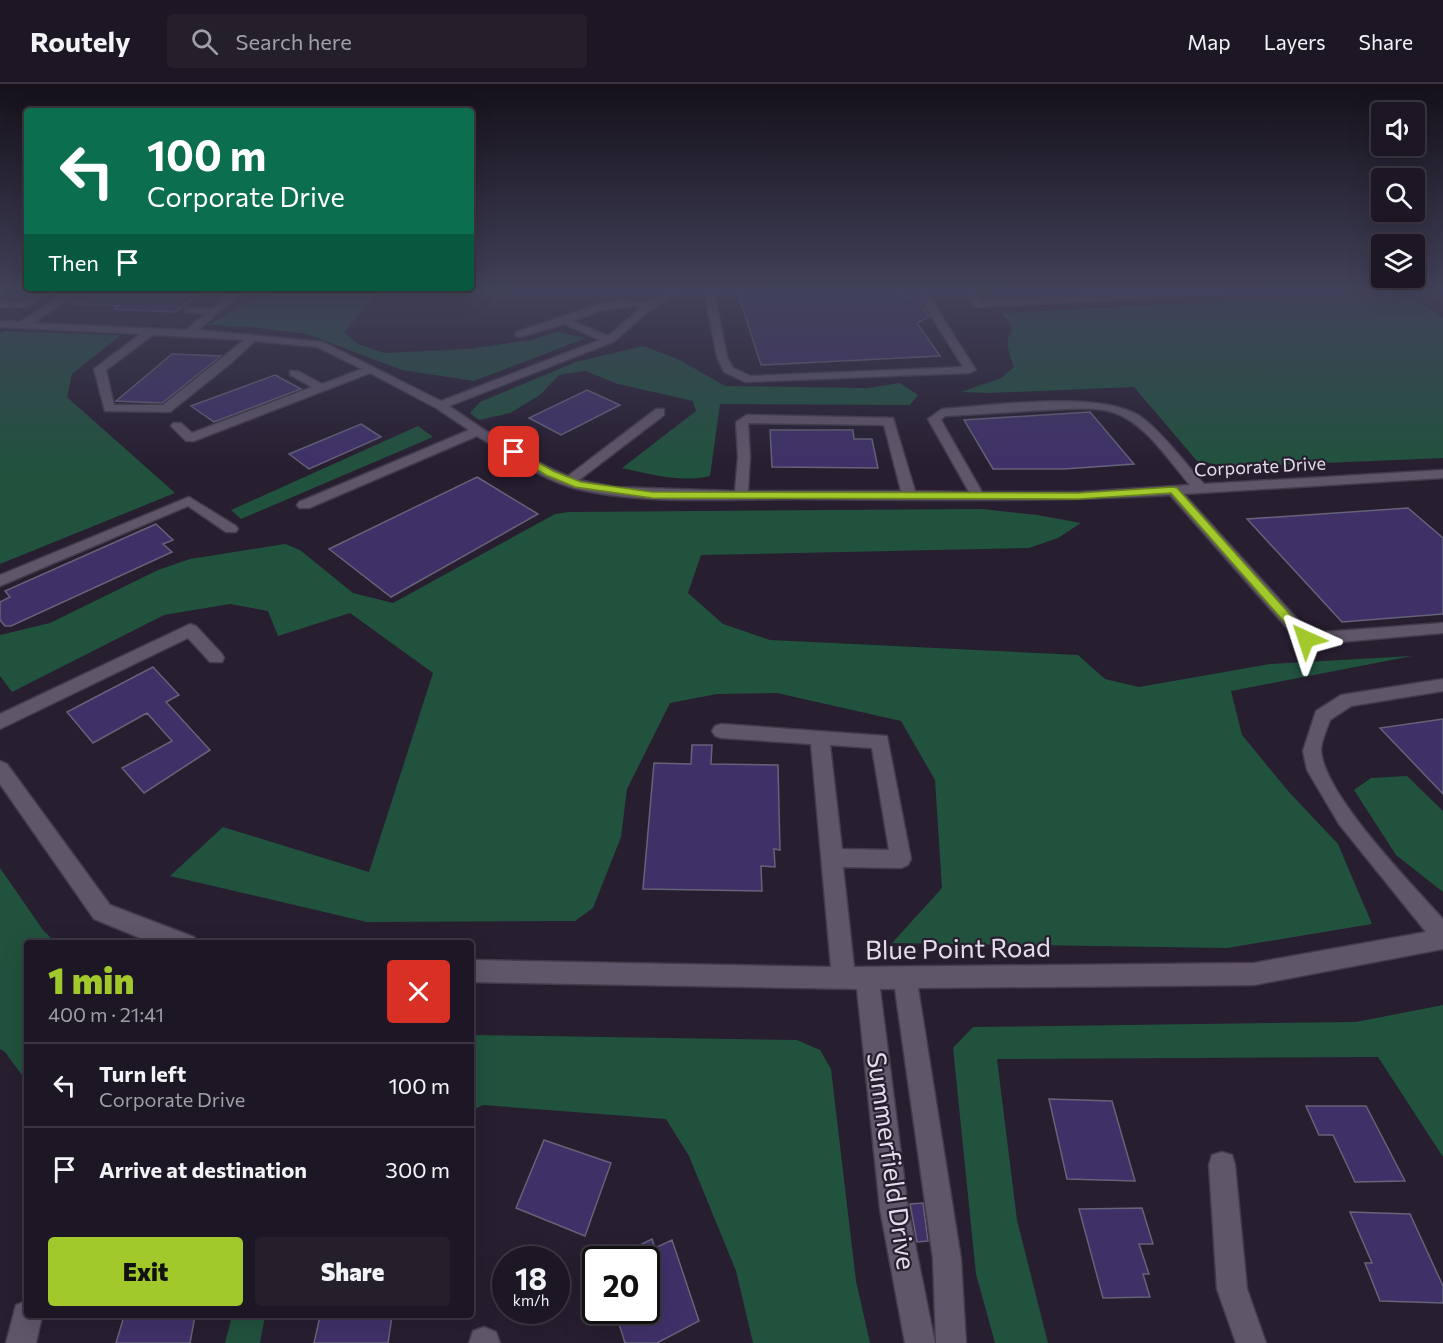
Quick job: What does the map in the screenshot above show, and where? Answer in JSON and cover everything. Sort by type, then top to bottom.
[{"type":"street","points":[[127,349],[100,369],[109,408],[166,409],[240,349]]},
{"type":"street","name":"Corporate Drive","points":[[329,349],[440,405],[478,431],[549,473],[570,481],[614,491],[652,495],[1078,496],[1443,474]]},
{"type":"street","points":[[440,405],[588,349]]},
{"type":"street","points":[[720,349],[729,370],[748,380],[970,370],[957,349]]},
{"type":"street","points":[[177,426],[190,438],[371,369]]},
{"type":"street","points":[[294,373],[320,387]]},
{"type":"street","points":[[978,496],[934,418],[942,413],[1065,405],[1098,405],[1117,409],[1140,421],[1201,489]]},
{"type":"street","points":[[570,481],[660,412]]},
{"type":"street","points":[[741,495],[742,422],[747,419],[781,418],[889,421],[909,496]]},
{"type":"street","points":[[304,505],[478,431]]},
{"type":"street","points":[[1428,476],[1443,488]]},
{"type":"street","points":[[1173,490],[1306,639],[1443,628]]},
{"type":"street","points":[[0,582],[189,501],[231,530]]},
{"type":"street","points":[[0,722],[190,630],[216,658]]},
{"type":"street","points":[[1443,685],[1347,700],[1322,716],[1312,751],[1322,783],[1336,807],[1443,938]]},
{"type":"street","points":[[721,731],[880,741],[901,860],[832,858]]},
{"type":"street","name":"Summerfield Drive","points":[[820,737],[832,858],[920,1343]]},
{"type":"street","points":[[0,769],[102,912],[173,940]]},
{"type":"street","name":"Blue Point Road","points":[[474,971],[855,978],[1254,974],[1443,938]]},
{"type":"street","name":"Summerfield Drive","points":[[905,978],[947,1259],[951,1343]]},
{"type":"street","points":[[1222,1165],[1232,1289],[1251,1343]]},
{"type":"street","points":[[21,1343],[27,1318]]},
{"type":"green space","points":[[0,349],[104,349],[72,374],[67,397],[175,493],[0,564]]},
{"type":"green space","points":[[346,349],[372,349],[384,353],[470,349],[558,349],[474,381],[402,370]]},
{"type":"green space","points":[[631,349],[650,349],[680,360],[725,386],[867,388],[900,383],[918,395],[910,405],[720,404],[710,476],[688,479],[622,468],[696,411],[693,401],[618,384],[585,371],[559,375],[540,395],[510,413],[479,420],[470,413],[480,402],[576,362]]},
{"type":"green space","points":[[1008,349],[1443,349],[1443,458],[1231,467],[1197,461],[1134,387],[989,393],[961,392],[1001,378],[1014,367]]},
{"type":"green space","points":[[418,426],[433,437],[241,519],[231,510]]},
{"type":"green space","points":[[982,509],[1081,523],[1058,538],[1029,548],[701,555],[688,593],[723,624],[770,640],[1078,655],[1105,679],[1139,687],[1270,664],[1412,656],[1231,691],[1242,735],[1289,792],[1338,844],[1372,924],[1227,948],[892,943],[942,888],[935,780],[901,721],[777,693],[717,694],[670,703],[627,789],[621,837],[593,908],[575,921],[367,922],[170,876],[223,827],[369,872],[433,673],[350,613],[278,636],[268,611],[230,604],[164,615],[12,692],[0,676],[0,635],[50,623],[158,570],[190,559],[285,544],[300,550],[353,593],[393,603],[555,514],[569,512]]},
{"type":"green space","points":[[1407,776],[1443,811],[1443,892],[1396,855],[1354,790],[1371,778]]},
{"type":"green space","points":[[0,868],[43,930],[53,940],[24,940],[24,1078],[5,1052],[0,1049]]},
{"type":"green space","points":[[1443,1005],[1443,1157],[1378,1057],[997,1059],[1017,1220],[1048,1343],[995,1343],[976,1274],[953,1048],[973,1027],[1356,1022]]},
{"type":"green space","points":[[474,1035],[797,1040],[820,1050],[831,1069],[856,1281],[870,1343],[753,1343],[736,1271],[689,1156],[666,1119],[483,1105],[474,1110]]},
{"type":"green space","points":[[231,1318],[265,1318],[260,1343],[225,1343]]},
{"type":"building","points":[[756,349],[935,349],[940,356],[761,365]]},
{"type":"building","points":[[172,354],[221,356],[162,403],[116,401]]},
{"type":"building","points":[[275,375],[301,389],[214,422],[191,406]]},
{"type":"building","points":[[587,390],[620,405],[561,435],[529,418]]},
{"type":"building","points":[[1090,412],[1134,464],[1064,469],[993,469],[964,420]]},
{"type":"building","points":[[361,424],[381,437],[309,469],[289,454]]},
{"type":"building","points":[[770,430],[853,430],[854,439],[872,439],[878,468],[772,467]]},
{"type":"building","points":[[477,477],[538,514],[391,597],[329,549]]},
{"type":"building","points":[[1408,508],[1443,538],[1443,614],[1342,622],[1247,519]]},
{"type":"building","points":[[156,524],[173,540],[163,544],[172,552],[11,626],[5,626],[0,620],[0,602],[10,597],[5,591]]},
{"type":"building","points":[[153,667],[179,695],[166,702],[210,750],[144,793],[122,768],[172,741],[147,713],[93,743],[67,712]]},
{"type":"building","points":[[1443,719],[1443,794],[1380,728]]},
{"type":"building","points":[[692,745],[712,745],[711,764],[778,765],[780,850],[774,849],[775,867],[761,866],[762,891],[643,889],[654,763],[691,764]]},
{"type":"building","points":[[1049,1099],[1112,1101],[1135,1181],[1067,1179]]},
{"type":"building","points":[[1306,1106],[1366,1106],[1405,1181],[1355,1182],[1333,1135],[1319,1135]]},
{"type":"building","points":[[544,1140],[611,1163],[585,1236],[516,1208]]},
{"type":"building","points":[[923,1203],[928,1241],[917,1242],[910,1204]]},
{"type":"building","points":[[1142,1208],[1153,1244],[1139,1244],[1149,1274],[1143,1274],[1150,1297],[1103,1298],[1079,1209]]},
{"type":"building","points":[[1350,1212],[1410,1214],[1443,1286],[1443,1303],[1380,1301],[1365,1263],[1372,1263]]},
{"type":"building","points":[[652,1239],[654,1246],[638,1246]]},
{"type":"building","points":[[672,1240],[699,1321],[657,1343],[625,1343],[619,1324],[660,1324],[659,1246]]},
{"type":"building","points":[[123,1318],[195,1318],[190,1343],[116,1343]]},
{"type":"building","points":[[320,1318],[392,1318],[388,1343],[314,1343]]},
{"type":"route","points":[[514,452],[549,473],[579,485],[652,495],[1078,496],[1173,490],[1306,639]]}]
